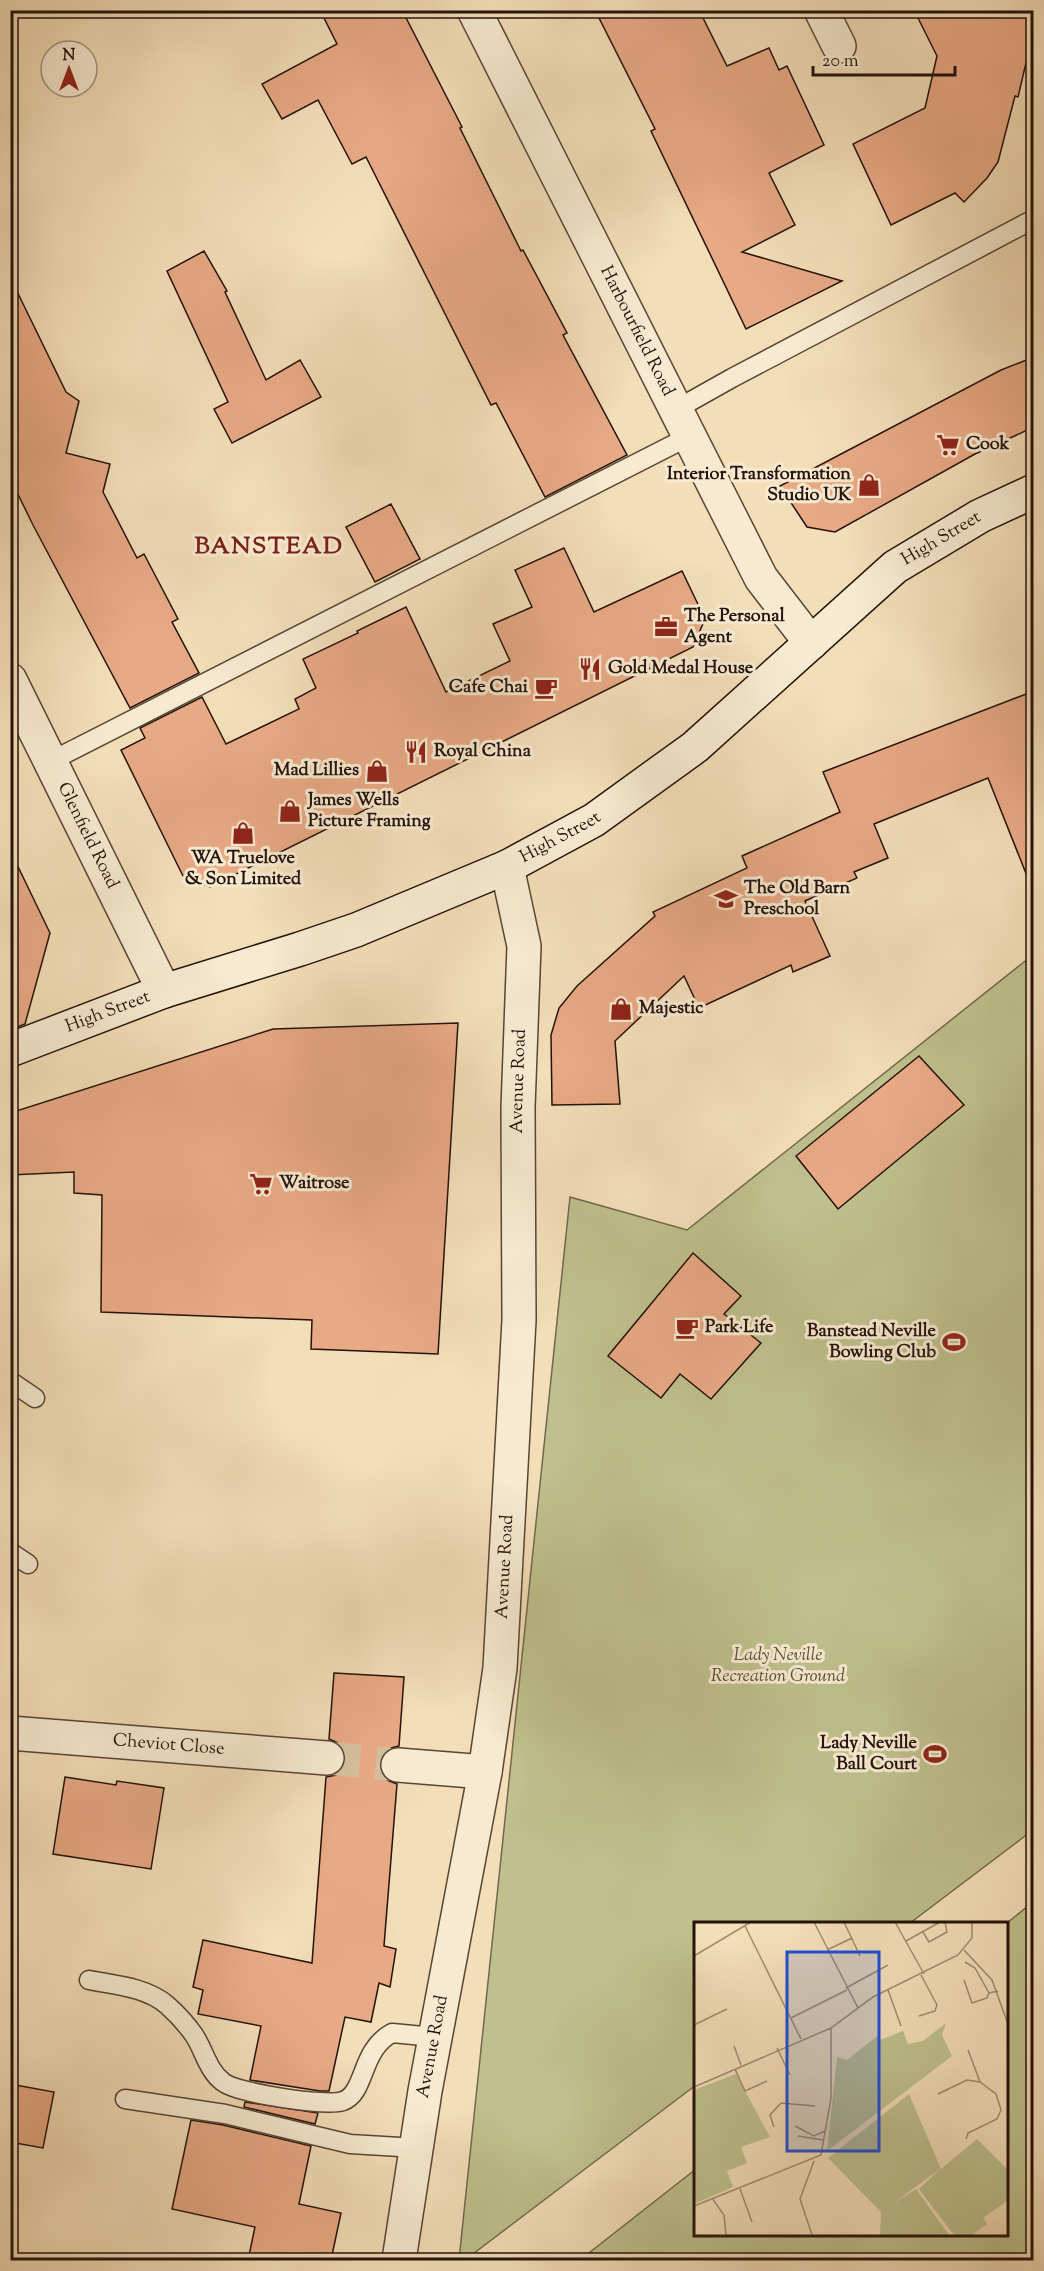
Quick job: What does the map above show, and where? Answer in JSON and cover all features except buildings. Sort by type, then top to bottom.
[{"type":"street","name":"Harbourfield Road","points":[[474,10],[681,424],[761,578],[811,643]]},
{"type":"street","points":[[821,10],[839,46]]},
{"type":"street","name":"High Street","points":[[10,1050],[164,991],[356,930],[507,867],[594,820],[695,747],[895,567],[980,516],[1034,491]]},
{"type":"street","name":"Glenfield Road","points":[[10,680],[164,991]]},
{"type":"street","name":"Avenue Road","points":[[399,2260],[434,2037],[485,1772],[500,1668],[519,1320],[518,1107],[524,946],[507,867]]},
{"type":"street","name":"Cheviot Close","points":[[10,1733],[327,1758]]},
{"type":"street","points":[[398,1765],[485,1772]]},
{"type":"lane","points":[[51,761],[681,424],[732,378],[1034,219]]},
{"type":"lane","points":[[10,1381],[35,1398]]},
{"type":"lane","points":[[10,1552],[28,1564]]},
{"type":"lane","points":[[89,1980],[130,1988],[157,1998],[166,2004],[194,2035],[205,2058],[222,2082],[247,2091],[307,2102],[343,2102],[351,2096],[357,2089],[371,2052],[380,2041],[392,2033],[434,2037]]},
{"type":"lane","points":[[125,2099],[225,2114],[350,2144],[417,2148]]},
{"type":"green space","name":"Lady Neville Recreation Ground","points":[[1029,958],[1034,966],[1033,1830],[911,1922],[694,1922],[694,2087],[465,2260],[459,2260],[570,1197],[687,1230]]},
{"type":"green space","points":[[1033,1902],[1033,2260],[580,2260],[694,2171],[694,2235],[1008,2235],[1008,1922]]},
{"type":"tunnel","points":[[327,1758],[398,1765]]},
{"type":"place","name":"Cook","points":[[948,445]]},
{"type":"place","name":"Interior Transformation Studio UK","points":[[869,485]]},
{"type":"place","name":"The Personal Agent","points":[[666,627]]},
{"type":"place","name":"Gold Medal House","points":[[590,669]]},
{"type":"place","name":"Cafe Chai","points":[[546,688]]},
{"type":"place","name":"Royal China","points":[[416,752]]},
{"type":"place","name":"Mad Lillies","points":[[377,771]]},
{"type":"place","name":"James Wells Picture Framing","points":[[290,811]]},
{"type":"place","name":"WA Truelove & Son Limited","points":[[243,833]]},
{"type":"place","name":"The Old Barn Preschool","points":[[726,899]]},
{"type":"place","name":"Majestic","points":[[621,1009]]},
{"type":"place","name":"Waitrose","points":[[261,1184]]},
{"type":"place","name":"Park Life","points":[[687,1328]]},
{"type":"place","name":"Banstead Neville Bowling Club","points":[[954,1342]]},
{"type":"place","name":"Lady Neville Ball Court","points":[[935,1754]]},
{"type":"district","name":"BANSTEAD","points":[[269,547]]}]
